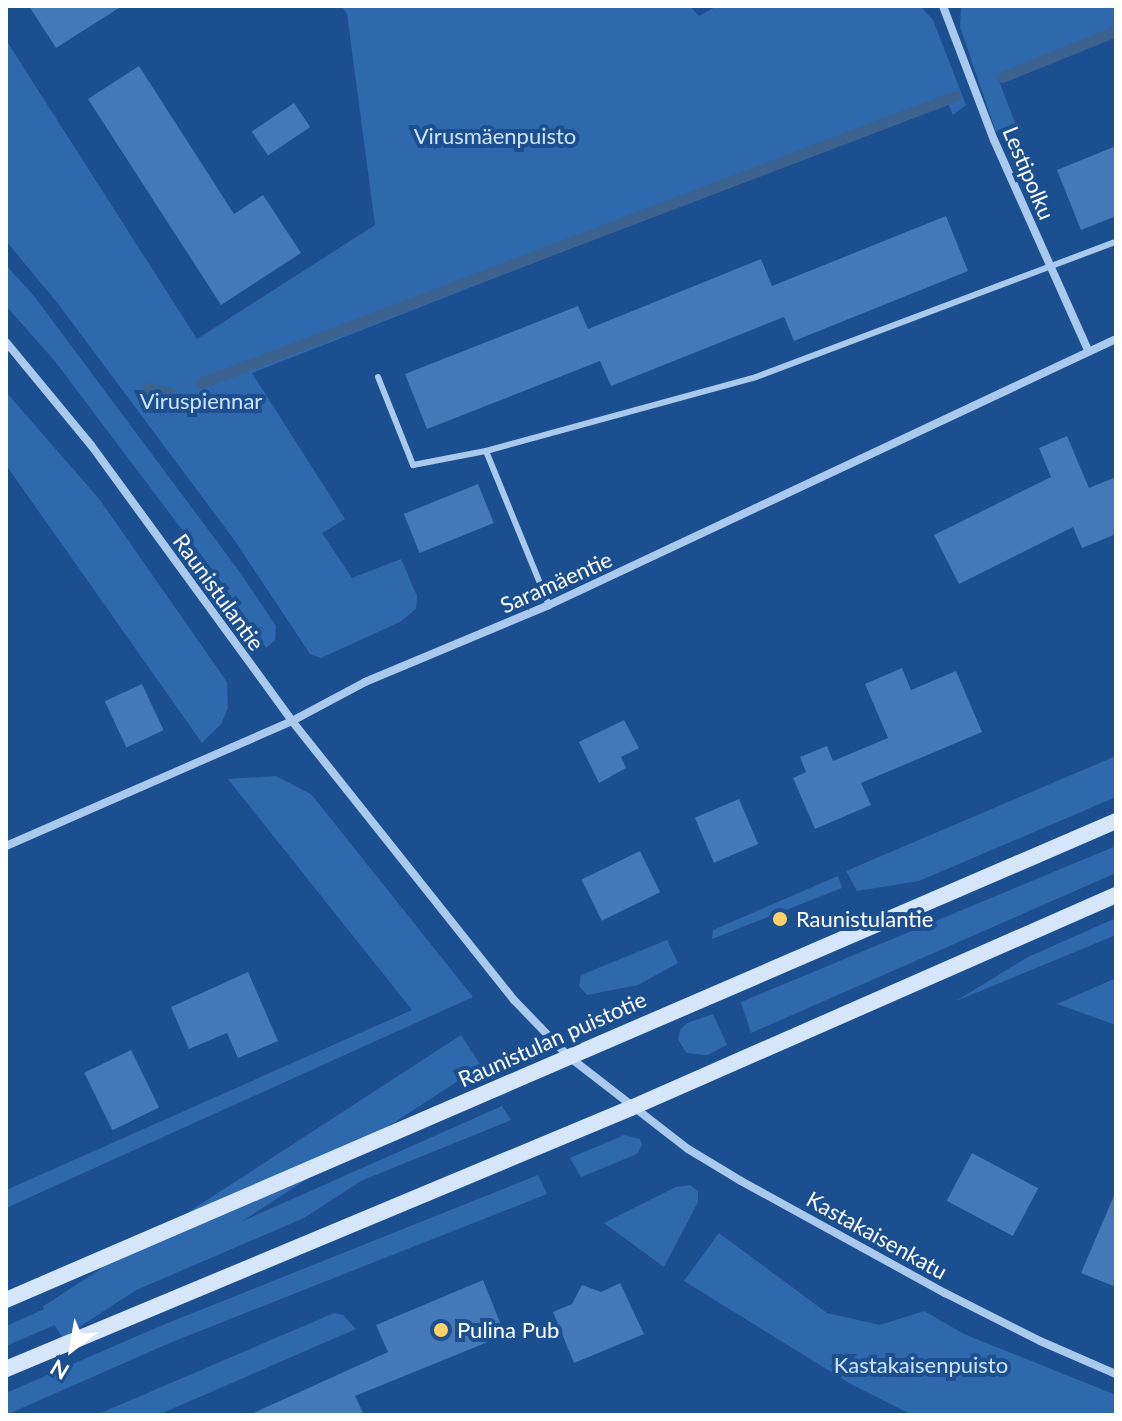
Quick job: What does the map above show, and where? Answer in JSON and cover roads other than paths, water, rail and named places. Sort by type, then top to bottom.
[{"type":"main road","name":"Raunistulan puistotie","points":[[6,1300],[1116,821]]},
{"type":"main road","points":[[6,1369],[631,1108],[1116,895]]},
{"type":"street","name":"Lestipolku","points":[[943,6],[994,140],[1088,350]]},
{"type":"street","name":"Saramäentie","points":[[6,846],[292,721],[365,682],[549,605],[1116,339]]},
{"type":"street","name":"Raunistulantie","points":[[6,342],[91,445],[292,721],[514,1000],[568,1056],[631,1108]]},
{"type":"street","name":"Kastakaisenkatu","points":[[631,1108],[688,1149],[856,1244],[1040,1341],[1116,1374]]},
{"type":"lane","points":[[378,377],[413,465],[486,451],[756,377],[1116,242]]},
{"type":"lane","points":[[486,451],[549,605]]},
{"type":"waterway","points":[[1002,77],[1116,31]]},
{"type":"waterway","points":[[201,383],[955,96]]},
{"type":"waterway","points":[[148,388],[170,393]]},
{"type":"place","name":"Raunistulantie","points":[[780,919]]},
{"type":"place","name":"Pulina Pub","points":[[441,1330]]},
{"type":"park label","name":"Virusmäenpuisto","points":[[495,136]]},
{"type":"park label","name":"Viruspiennar","points":[[201,401]]},
{"type":"park label","name":"Kastakaisenpuisto","points":[[921,1365]]}]
